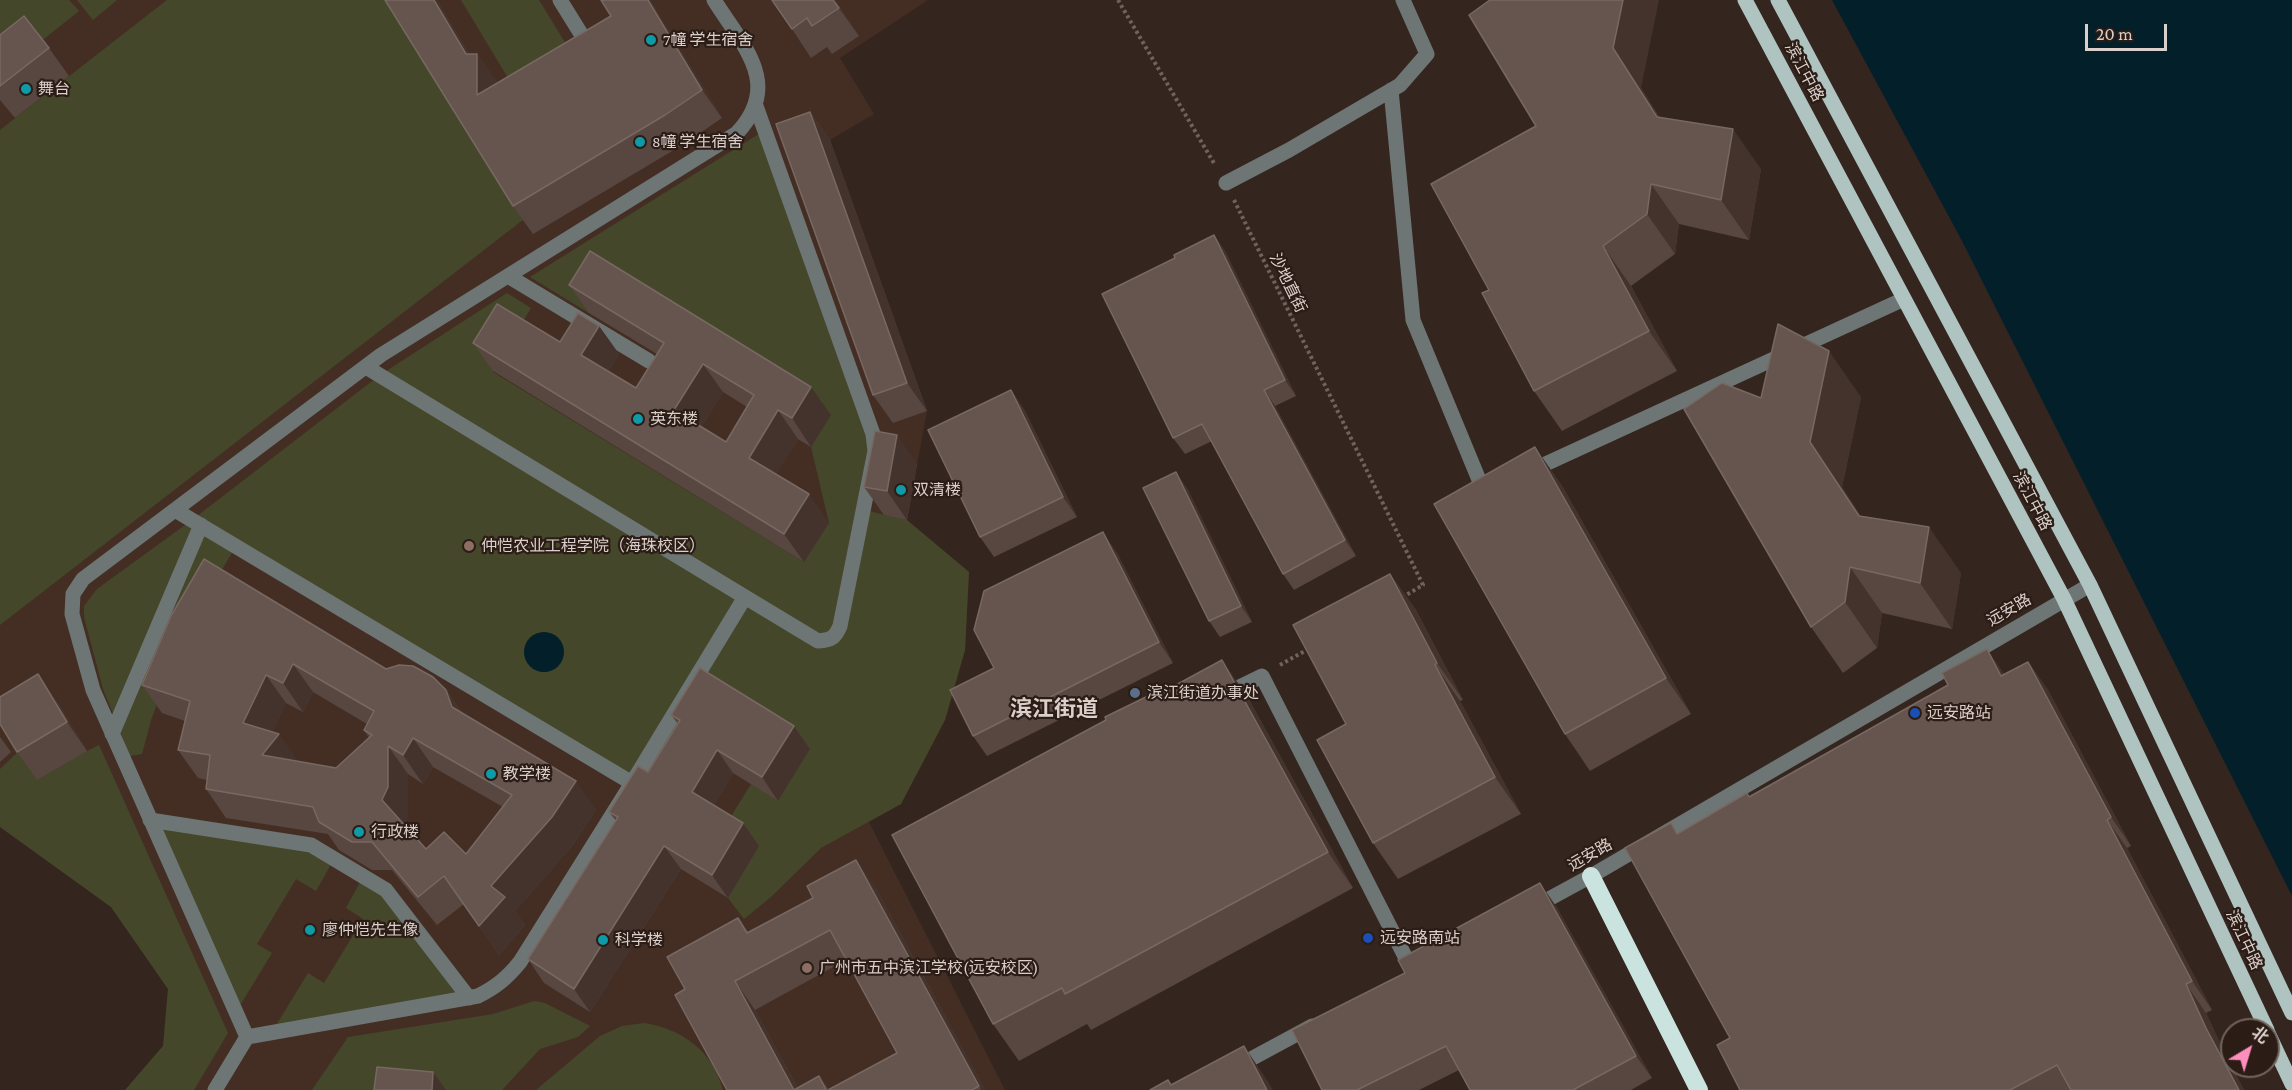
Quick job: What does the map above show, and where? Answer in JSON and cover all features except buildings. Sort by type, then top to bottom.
[{"type":"highway","points":[[1591,876],[1699,1090]]},
{"type":"main road","name":"滨江中路","points":[[1745,0],[2064,599],[2260,1018]]},
{"type":"main road","name":"滨江中路","points":[[1778,0],[2090,585],[2292,1013]]},
{"type":"main road","name":"滨江中路","points":[[2280,1059],[2292,1084]]},
{"type":"street","points":[[560,0],[591,50]]},
{"type":"street","points":[[247,1036],[93,690],[72,614],[73,594],[83,579],[366,367],[737,133],[750,120],[756,106],[759,86],[755,65],[714,0]]},
{"type":"street","points":[[1226,183],[1289,150],[1400,85],[1427,54],[1402,0]]},
{"type":"street","points":[[1391,90],[1413,320],[1484,492],[1904,299]]},
{"type":"street","points":[[366,367],[818,641],[829,640],[836,636],[840,626],[874,452],[873,434],[756,106]]},
{"type":"street","points":[[508,276],[649,361]]},
{"type":"street","points":[[176,510],[632,783]]},
{"type":"street","points":[[112,734],[201,525]]},
{"type":"street","name":"远安路","points":[[1518,916],[1591,876],[2090,585]]},
{"type":"street","points":[[215,1090],[247,1036],[469,998],[495,987],[508,977],[520,962],[632,783],[745,597]]},
{"type":"street","points":[[1209,701],[1262,676],[1413,972]]},
{"type":"street","points":[[150,820],[311,845],[386,890],[469,998]]},
{"type":"street","points":[[1225,1073],[1329,1017]]},
{"type":"path","name":"沙地直街","points":[[1118,0],[1226,183],[1424,585],[1393,602]]},
{"type":"path","points":[[1262,676],[1312,647]]},
{"type":"shaded area","name":"仲恺农业工程学院（海珠校区）","points":[[0,0],[928,0],[840,58],[874,114],[830,140],[927,411],[907,520],[969,572],[965,650],[945,720],[901,804],[869,822],[1005,1090],[125,1090],[163,1046],[168,989],[111,907],[0,827]]},
{"type":"green space","points":[[0,0],[69,0],[79,11],[0,74]]},
{"type":"green space","points":[[77,0],[117,0],[93,20]]},
{"type":"green space","points":[[167,0],[388,0],[524,219],[0,625],[0,130]]},
{"type":"green space","points":[[461,0],[539,0],[572,54],[514,88]]},
{"type":"green space","points":[[765,130],[873,434],[864,510],[907,520],[969,572],[965,650],[945,720],[901,804],[821,848],[772,896],[744,919],[728,898],[759,846],[725,826],[751,784],[778,800],[696,679],[632,783],[236,546],[185,632],[151,720],[142,754],[130,756],[103,689],[84,617],[84,606],[97,589],[192,520],[380,375],[507,293],[531,308],[493,372],[804,562],[829,523],[811,447],[831,415],[589,313],[530,277]]},
{"type":"green space","points":[[99,745],[228,1033],[194,1090],[125,1090],[163,1046],[168,989],[111,907],[0,827],[0,769],[19,751],[87,751]]},
{"type":"green space","points":[[150,820],[311,845],[334,859],[316,891],[296,879],[257,944],[272,953],[236,1012]]},
{"type":"green space","points":[[363,877],[386,890],[469,998],[272,1032],[308,973],[324,983],[363,919],[346,908]]},
{"type":"green space","points":[[534,1001],[545,1003],[590,1026],[578,1037],[540,1049],[502,1090],[312,1090],[348,1037],[493,1014]]},
{"type":"green space","points":[[644,1023],[671,1031],[694,1044],[712,1064],[723,1090],[536,1090],[600,1036],[622,1026]]},
{"type":"water","points":[[1832,0],[2292,0],[2292,896],[1961,239]]},
{"type":"water","points":[[544,632],[558,638],[564,652],[558,666],[544,672],[530,666],[524,652],[530,638]]},
{"type":"place","name":"7幢 学生宿舍","points":[[651,40]]},
{"type":"place","name":"舞台","points":[[26,89]]},
{"type":"place","name":"8幢 学生宿舍","points":[[640,142]]},
{"type":"place","name":"英东楼","points":[[638,419]]},
{"type":"place","name":"双清楼","points":[[901,490]]},
{"type":"place","name":"仲恺农业工程学院（海珠校区）","points":[[469,546]]},
{"type":"place","name":"滨江街道办事处","points":[[1135,693]]},
{"type":"place","name":"远安路站","points":[[1915,713]]},
{"type":"place","name":"教学楼","points":[[491,774]]},
{"type":"place","name":"行政楼","points":[[359,832]]},
{"type":"place","name":"廖仲恺先生像","points":[[310,930]]},
{"type":"place","name":"远安路南站","points":[[1368,938]]},
{"type":"place","name":"科学楼","points":[[603,940]]},
{"type":"place","name":"广州市五中滨江学校(远安校区)","points":[[807,968]]},
{"type":"district","name":"滨江街道","points":[[1054,709]]}]
